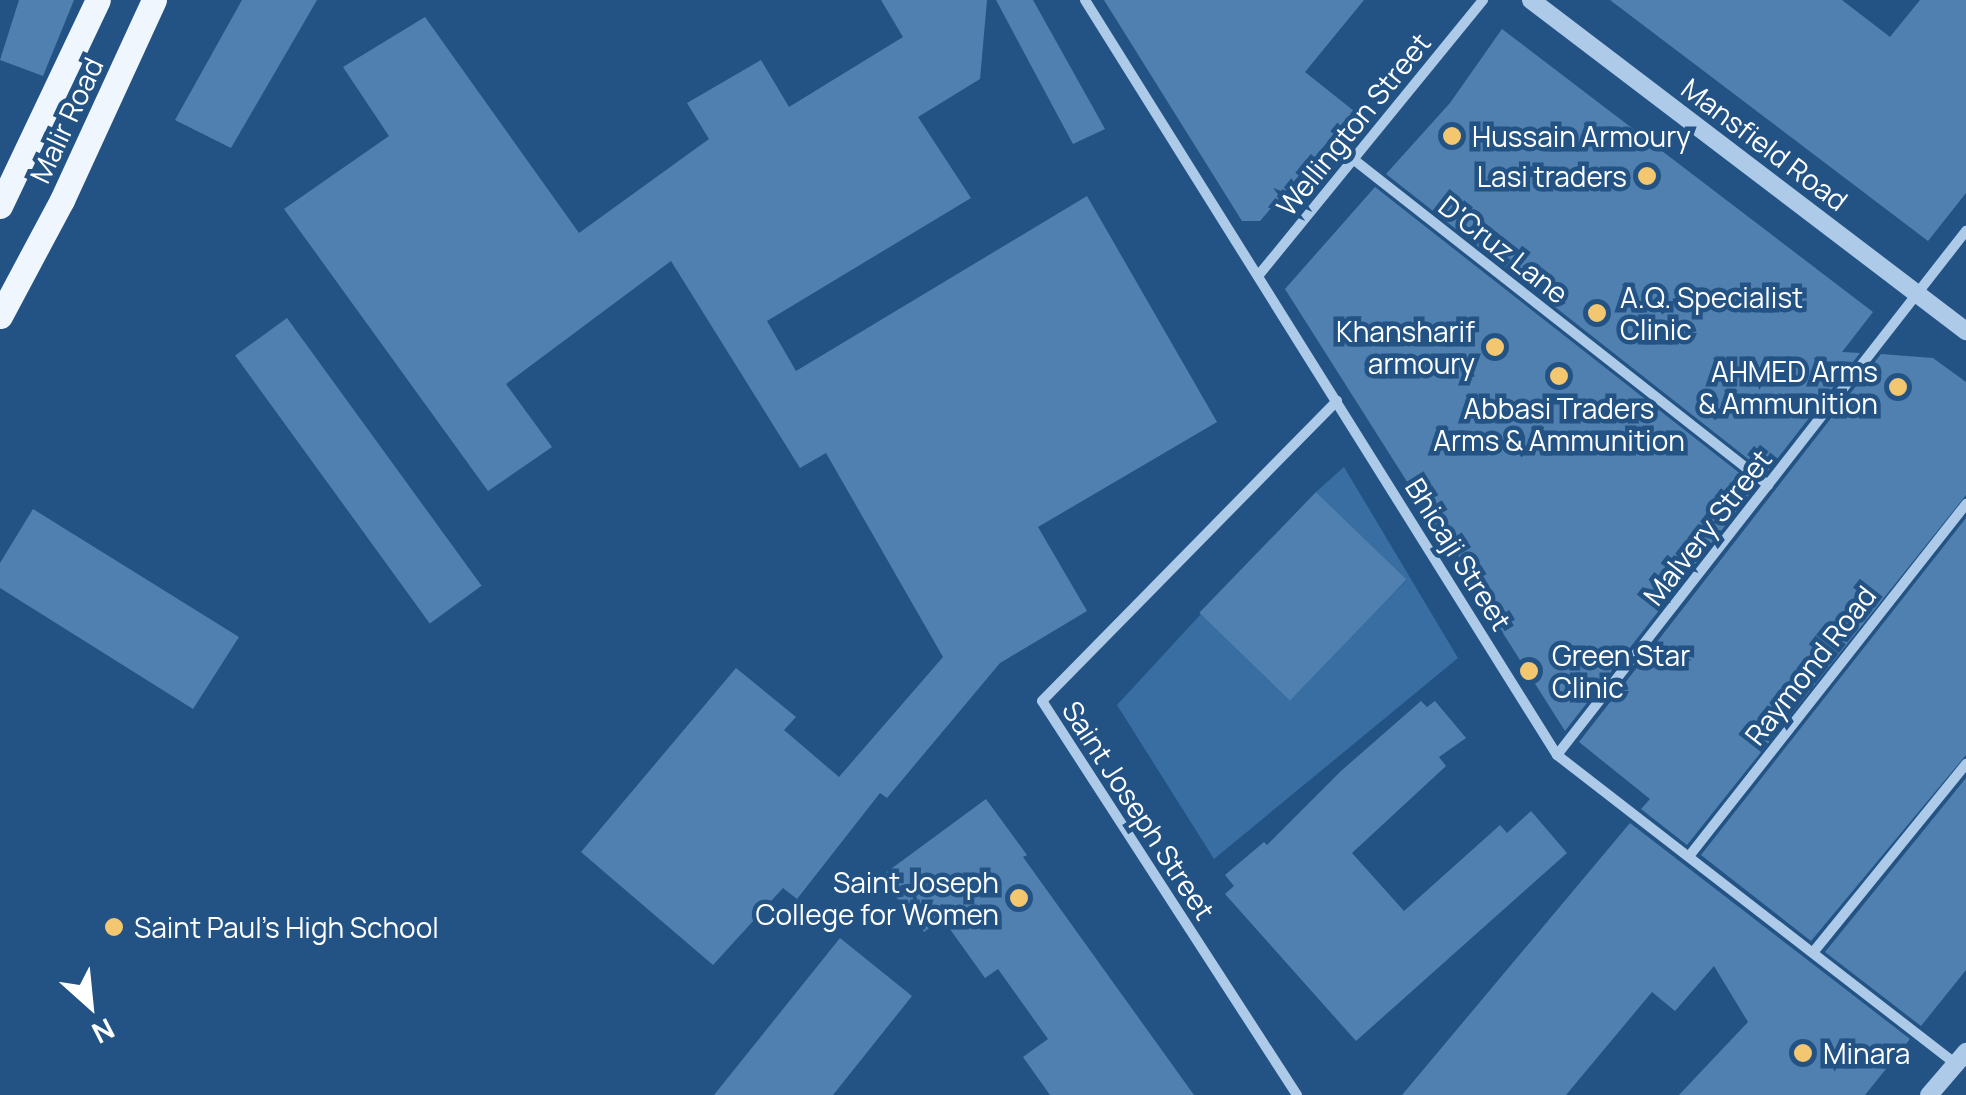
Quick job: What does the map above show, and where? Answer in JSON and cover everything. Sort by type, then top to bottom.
[{"type":"main road","name":"Malir Road","points":[[0,206],[98,0]]},
{"type":"main road","name":"Malir Road","points":[[0,316],[62,200],[154,0]]},
{"type":"street","name":"Bhicaji Street","points":[[1085,0],[1558,756],[1961,1058]]},
{"type":"street","name":"Wellington Street","points":[[1258,276],[1483,0]]},
{"type":"street","name":"Mansfield Road","points":[[1531,0],[1966,331]]},
{"type":"street","name":"D'Cruz Lane","points":[[1353,159],[1768,485]]},
{"type":"street","name":"Malvery Street","points":[[1558,756],[1966,231]]},
{"type":"street","name":"Saint Joseph Street","points":[[1297,1095],[1042,701],[1337,401]]},
{"type":"street","name":"Raymond Road","points":[[1690,855],[1966,504]]},
{"type":"street","points":[[1815,950],[1966,764]]},
{"type":"street","points":[[1929,1095],[1961,1058]]},
{"type":"shaded area","points":[[1344,467],[1458,658],[1214,859],[1117,705],[1201,614],[1290,695],[1407,580],[1316,492]]},
{"type":"building","points":[[19,0],[74,0],[43,76],[0,60]]},
{"type":"building","points":[[242,0],[317,0],[231,148],[175,120]]},
{"type":"building","points":[[881,0],[987,0],[980,79],[918,117],[971,198],[767,321],[796,371],[1087,196],[1217,422],[1038,527],[1087,611],[1000,663],[887,798],[880,793],[797,899],[783,888],[713,965],[581,852],[736,668],[796,717],[784,730],[839,777],[943,657],[826,453],[800,468],[671,261],[506,384],[552,447],[488,491],[284,209],[389,136],[343,67],[425,17],[579,233],[709,139],[687,103],[761,60],[789,107],[903,37]]},
{"type":"building","points":[[996,0],[1033,0],[1105,129],[1073,144]]},
{"type":"building","points":[[1104,0],[1364,0],[1305,72],[1354,111],[1260,221],[1242,221]]},
{"type":"building","points":[[1610,0],[1842,0],[1890,37],[1920,0],[1966,0],[1966,193],[1928,241]]},
{"type":"building","points":[[1502,29],[1873,312],[1842,352],[1860,353],[1766,473],[1386,174],[1450,103]]},
{"type":"building","points":[[1375,187],[1756,486],[1565,731],[1285,289]]},
{"type":"building","points":[[287,318],[482,586],[430,623],[235,356]]},
{"type":"building","points":[[1881,354],[1933,358],[1966,382],[1966,495],[1687,845],[1641,809],[1650,799],[1579,742]]},
{"type":"building","points":[[1316,492],[1407,580],[1290,700],[1199,613]]},
{"type":"building","points":[[33,509],[239,637],[193,709],[0,588],[0,563]]},
{"type":"building","points":[[1966,518],[1966,755],[1811,941],[1701,855]]},
{"type":"building","points":[[1421,701],[1427,707],[1435,701],[1466,738],[1439,757],[1446,766],[1352,853],[1404,911],[1500,825],[1507,833],[1531,811],[1567,853],[1356,1041],[1225,894],[1234,886],[1225,875],[1264,842],[1267,845],[1341,771]]},
{"type":"building","points":[[1966,778],[1966,970],[1921,1026],[1825,952]]},
{"type":"building","points":[[986,799],[1027,855],[1023,857],[1194,1095],[1050,1095],[1023,1057],[1048,1039],[998,969],[985,978],[942,918],[924,932],[880,877]]},
{"type":"building","points":[[1630,823],[1910,1039],[1865,1095],[1679,1095],[1748,1022],[1714,966],[1675,1011],[1652,992],[1566,1095],[1402,1095]]},
{"type":"building","points":[[840,938],[912,996],[833,1095],[714,1095]]},
{"type":"place","name":"Hussain Armoury","points":[[1452,136]]},
{"type":"place","name":"Lasi traders","points":[[1647,176]]},
{"type":"place","name":"A.Q. Specialist Clinic","points":[[1597,313]]},
{"type":"place","name":"Khansharif armoury","points":[[1495,347]]},
{"type":"place","name":"Abbasi Traders Arms & Ammunition","points":[[1559,376]]},
{"type":"place","name":"AHMED Arms & Ammunition","points":[[1898,387]]},
{"type":"place","name":"Green Star Clinic","points":[[1529,671]]},
{"type":"place","name":"Saint Joseph College for Women","points":[[1019,898]]},
{"type":"place","name":"Saint Paul's High School","points":[[114,927]]},
{"type":"place","name":"Minara","points":[[1803,1053]]}]
